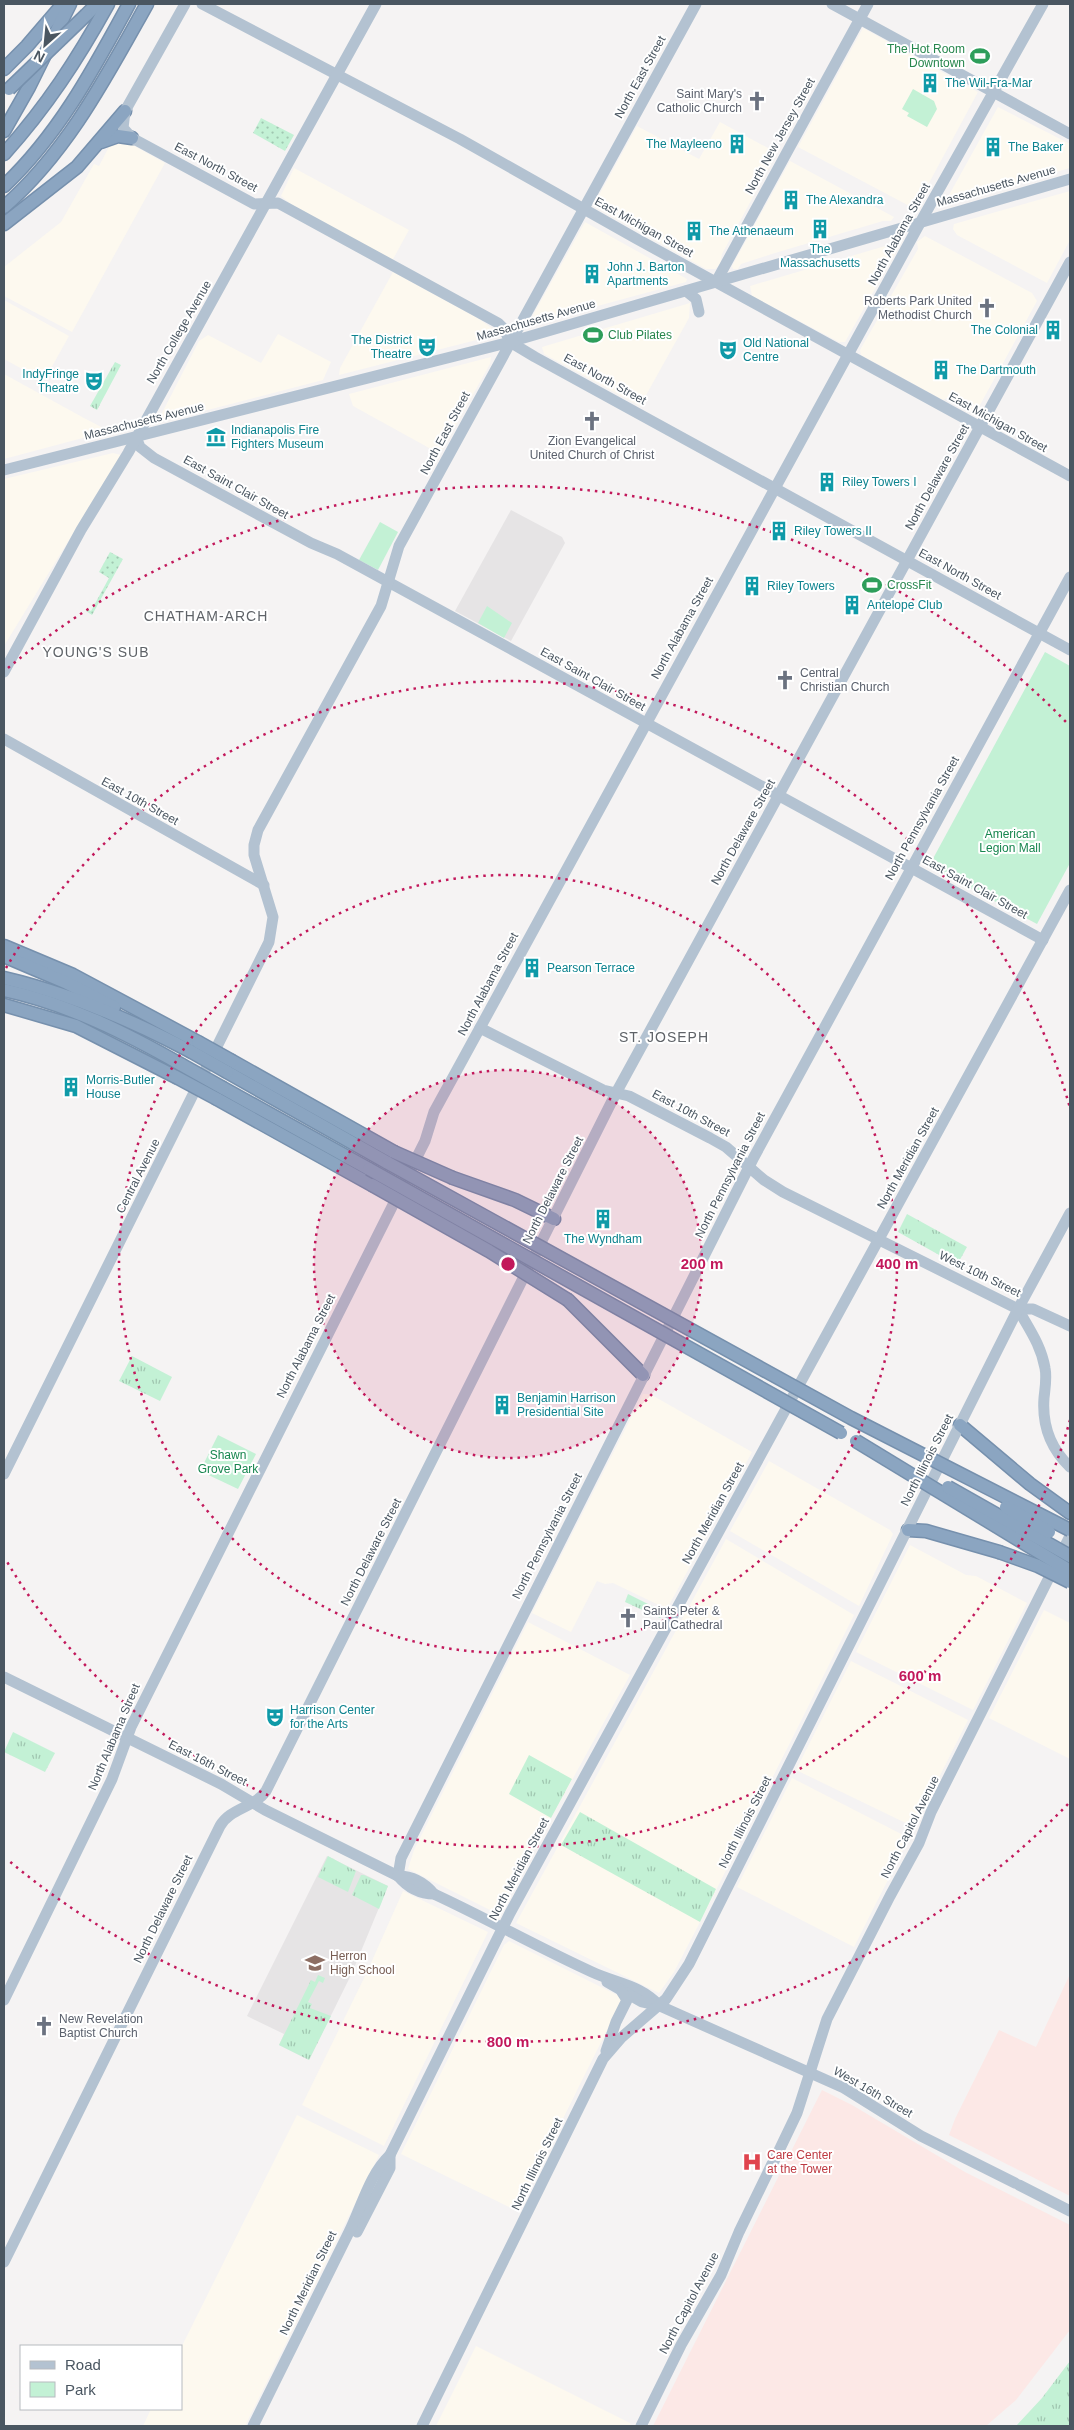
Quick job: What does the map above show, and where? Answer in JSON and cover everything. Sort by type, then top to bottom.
[{"type":"highway","points":[[4,69],[64,4]]},
{"type":"highway","points":[[4,131],[30,87],[70,4]]},
{"type":"highway","points":[[6,91],[97,4]]},
{"type":"highway","points":[[4,154],[51,99],[78,59],[108,4]]},
{"type":"highway","points":[[4,186],[35,154],[64,117],[130,4]]},
{"type":"highway","points":[[4,207],[38,174],[74,130],[147,4]]},
{"type":"highway","points":[[4,224],[65,177],[99,144],[126,111]]},
{"type":"highway","points":[[99,144],[118,136],[132,138]]},
{"type":"highway","points":[[4,946],[73,975],[229,1067],[877,1432],[1070,1546]]},
{"type":"highway","points":[[4,956],[74,986],[115,1007],[154,1032]]},
{"type":"highway","points":[[4,978],[66,996],[194,1047]]},
{"type":"highway","points":[[4,990],[55,1004],[87,1016],[129,1036],[179,1071]]},
{"type":"highway","points":[[4,995],[87,1016]]},
{"type":"highway","points":[[4,1005],[76,1026],[179,1071],[369,1170],[856,1441],[1070,1571]]},
{"type":"highway","points":[[220,1093],[372,1185],[498,1256],[568,1300],[644,1375]]},
{"type":"highway","points":[[391,1158],[515,1200],[554,1219]]},
{"type":"highway","points":[[960,1425],[1030,1484],[1070,1513]]},
{"type":"highway","points":[[877,1432],[1070,1530]]},
{"type":"highway","points":[[856,1441],[962,1494],[1070,1556]]},
{"type":"highway","points":[[908,1530],[926,1531],[1000,1552],[1042,1568],[1070,1582]]},
{"type":"main road","points":[[132,138],[123,128],[126,111],[185,4]]},
{"type":"main road","name":"East Michigan Street","points":[[202,4],[444,130],[583,209],[1070,476]]},
{"type":"main road","name":"North College Avenue","points":[[4,672],[81,530],[136,437],[376,4]]},
{"type":"main road","name":"North East Street","points":[[264,885],[254,855],[256,836],[381,606],[397,550],[696,4]]},
{"type":"main road","points":[[832,4],[1070,134]]},
{"type":"main road","name":"North New Jersey Street","points":[[716,282],[868,4]]},
{"type":"main road","name":"North Alabama Street","points":[[4,2000],[112,1780],[127,1738],[425,1140],[433,1114],[920,223],[1043,4]]},
{"type":"main road","name":"East North Street","points":[[132,138],[254,204],[278,203],[498,323],[504,329],[510,342],[1070,650]]},
{"type":"main road","name":"Massachusetts Avenue","points":[[4,470],[510,342],[1070,179]]},
{"type":"main road","points":[[938,194],[946,207],[954,213]]},
{"type":"main road","name":"North Delaware Street","points":[[4,2262],[220,1826],[230,1814],[263,1796],[275,1775],[616,1093],[1070,262]]},
{"type":"main road","points":[[685,265],[690,279],[686,291],[696,299],[699,312]]},
{"type":"main road","name":"East Saint Clair Street","points":[[136,437],[140,448],[154,458],[310,543],[337,554],[1042,940]]},
{"type":"main road","name":"North Pennsylvania Street","points":[[398,1876],[400,1858],[749,1166],[1070,578]]},
{"type":"main road","name":"East 10th Street","points":[[4,739],[264,885]]},
{"type":"main road","name":"Central Avenue","points":[[4,1474],[269,942],[273,917],[264,885]]},
{"type":"main road","name":"North Meridian Street","points":[[260,2426],[388,2171],[390,2155],[503,1928],[1070,890]]},
{"type":"main road","name":"East 10th Street","points":[[480,1028],[603,1090],[628,1096],[710,1138],[726,1147],[776,1188],[879,1240]]},
{"type":"main road","name":"North Illinois Street","points":[[422,2426],[603,2059],[622,2037],[660,2006],[689,1964],[1018,1309],[1070,1212]]},
{"type":"main road","name":"West 10th Street","points":[[879,1240],[1018,1309],[1033,1310],[1070,1326]]},
{"type":"main road","points":[[1018,1309],[1042,1354],[1046,1378],[1044,1410],[1047,1431],[1056,1450],[1070,1467]]},
{"type":"main road","name":"North Capitol Avenue","points":[[641,2426],[681,2345],[721,2275],[739,2232],[797,2113],[827,2019],[890,1896],[918,1846],[931,1812],[1070,1536]]},
{"type":"main road","name":"East 16th Street","points":[[4,1677],[220,1784],[398,1876],[406,1885],[422,1894],[434,1894],[503,1928]]},
{"type":"main road","name":"West 16th Street","points":[[503,1928],[593,1973],[622,1992],[642,2002],[660,2006],[849,2091],[921,2136],[1070,2211]]},
{"type":"main road","name":"West 16th Street","points":[[593,1973],[624,1982],[647,1994],[660,2006]]},
{"type":"main road","points":[[603,2059],[616,2022],[627,2000],[622,1992]]},
{"type":"main road","name":"North Meridian Street","points":[[252,2426],[351,2227],[374,2176],[381,2163],[390,2155]]},
{"type":"shaded area","points":[[863,28],[978,92],[915,209],[798,147]]},
{"type":"shaded area","points":[[998,107],[1070,144],[1070,168],[944,204]]},
{"type":"shaded area","points":[[720,122],[777,153],[722,254],[720,264],[715,269],[706,269],[593,206],[637,126],[699,159]]},
{"type":"shaded area","points":[[112,141],[129,143],[165,163],[72,332],[4,296],[4,267],[61,222],[94,164],[99,166]]},
{"type":"shaded area","points":[[790,161],[894,217],[891,221],[883,221],[775,253],[741,264],[738,269],[733,269],[732,266]]},
{"type":"shaded area","points":[[294,168],[409,230],[392,261],[292,205],[281,196]]},
{"type":"shaded area","points":[[1070,191],[1070,240],[1047,283],[957,235],[953,229],[954,224]]},
{"type":"shaded area","points":[[585,222],[687,279],[686,282],[535,323],[533,315]]},
{"type":"shaded area","points":[[925,236],[1032,293],[1037,301],[975,414],[947,398],[943,400],[861,355],[860,350],[918,249],[917,242]]},
{"type":"shaded area","points":[[902,241],[845,342],[839,342],[752,296],[750,286]]},
{"type":"shaded area","points":[[393,272],[479,319],[500,334],[339,375],[340,368]]},
{"type":"shaded area","points":[[4,300],[69,336],[44,381],[4,359]]},
{"type":"shaded area","points":[[690,303],[689,318],[640,406],[544,354],[542,347]]},
{"type":"shaded area","points":[[278,334],[331,362],[323,380],[165,421],[160,417],[199,341],[208,335],[261,363]]},
{"type":"shaded area","points":[[491,357],[490,364],[440,454],[353,406],[349,394]]},
{"type":"shaded area","points":[[4,374],[84,418],[109,431],[4,459]]},
{"type":"shaded area","points":[[113,453],[121,455],[4,646],[4,479]]},
{"type":"shaded area","points":[[511,510],[562,537],[565,543],[511,641],[455,611]]},
{"type":"shaded area","points":[[643,1394],[650,1394],[752,1452],[667,1609],[613,1583],[605,1584],[597,1581],[571,1632],[532,1613]]},
{"type":"shaded area","points":[[769,1461],[890,1530],[893,1534],[859,1606],[730,1531]]},
{"type":"shaded area","points":[[726,1539],[854,1615],[698,1926],[674,1972],[659,1993],[516,1923]]},
{"type":"shaded area","points":[[910,1545],[966,1575],[976,1576],[1027,1603],[973,1710],[856,1652]]},
{"type":"shaded area","points":[[1044,1610],[1070,1623],[1070,1759],[989,1718]]},
{"type":"shaded area","points":[[528,1622],[630,1675],[498,1914],[408,1869],[414,1850]]},
{"type":"shaded area","points":[[851,1661],[968,1720],[914,1827],[796,1770]]},
{"type":"shaded area","points":[[792,1778],[909,1838],[854,1947],[737,1887]]},
{"type":"shaded area","name":"Herron High School","points":[[327,1856],[388,1886],[352,1973],[309,2060],[279,2045],[284,2034],[247,2016]]},
{"type":"shaded area","points":[[403,1891],[488,1932],[384,2146],[302,2105],[367,1972]]},
{"type":"shaded area","points":[[509,1941],[623,1998],[517,2211],[401,2154],[504,1945]]},
{"type":"shaded area","points":[[1070,1974],[1070,2196],[949,2135],[999,2030],[1036,2047]]},
{"type":"shaded area","points":[[822,2090],[852,2105],[965,2172],[1070,2225],[1070,2330],[1016,2400],[986,2426],[653,2426]]},
{"type":"shaded area","points":[[297,2115],[379,2155],[245,2426],[143,2426],[151,2410],[182,2410],[182,2346]]},
{"type":"shaded area","points":[[476,2346],[630,2423],[631,2426],[436,2426]]},
{"type":"green space","points":[[913,89],[934,101],[937,109],[927,127],[907,116],[909,113],[902,109]]},
{"type":"green space","points":[[261,118],[294,135],[285,151],[253,133]]},
{"type":"green space","points":[[115,362],[121,365],[97,410],[90,406]]},
{"type":"green space","points":[[380,522],[398,532],[378,570],[359,560]]},
{"type":"green space","points":[[110,552],[123,559],[92,615],[86,611],[87,609],[91,611],[109,578],[99,572]]},
{"type":"green space","points":[[487,606],[512,623],[504,638],[478,623]]},
{"type":"green space","name":"American Legion Mall","points":[[1045,652],[1070,666],[1070,863],[1037,924],[929,866]]},
{"type":"green space","points":[[907,1214],[967,1247],[957,1265],[898,1232]]},
{"type":"green space","points":[[132,1356],[172,1377],[160,1401],[119,1381]]},
{"type":"green space","name":"Shawn Grove Park","points":[[218,1435],[256,1454],[238,1489],[200,1471]]},
{"type":"green space","points":[[628,1594],[664,1612],[660,1618],[625,1602]]},
{"type":"green space","points":[[13,1732],[55,1753],[45,1772],[4,1752]]},
{"type":"green space","points":[[529,1755],[572,1779],[551,1818],[509,1794]]},
{"type":"green space","points":[[580,1812],[716,1889],[700,1922],[561,1845]]},
{"type":"green space","points":[[328,1856],[356,1871],[348,1892],[318,1877]]},
{"type":"green space","points":[[361,1875],[388,1886],[379,1909],[352,1895]]},
{"type":"green space","points":[[318,1975],[325,1978],[323,1983],[319,1981],[308,2002],[312,2004],[310,2008],[331,2016],[309,2060],[279,2045],[311,1980],[315,1982]]},
{"type":"green space","points":[[1070,2361],[1070,2426],[1016,2426],[1042,2398]]},
{"type":"place","name":"The Hot Room Downtown","points":[[980,56]]},
{"type":"place","name":"The Wil-Fra-Mar","points":[[930,83]]},
{"type":"place","name":"Saint Mary's Catholic Church","points":[[757,101]]},
{"type":"place","name":"The Mayleeno","points":[[737,144]]},
{"type":"place","name":"The Baker","points":[[993,147]]},
{"type":"place","name":"The Alexandra","points":[[791,200]]},
{"type":"place","name":"The Massachusetts","points":[[820,229]]},
{"type":"place","name":"The Athenaeum","points":[[694,231]]},
{"type":"place","name":"John J. Barton Apartments","points":[[592,274]]},
{"type":"place","name":"Roberts Park United Methodist Church","points":[[987,308]]},
{"type":"place","name":"The Colonial","points":[[1053,330]]},
{"type":"place","name":"Club Pilates","points":[[593,335]]},
{"type":"place","name":"The District Theatre","points":[[427,347]]},
{"type":"place","name":"Old National Centre","points":[[728,350]]},
{"type":"place","name":"The Dartmouth","points":[[941,370]]},
{"type":"place","name":"IndyFringe Theatre","points":[[94,381]]},
{"type":"place","name":"Zion Evangelical United Church of Christ","points":[[592,421]]},
{"type":"place","name":"Indianapolis Fire Fighters Museum","points":[[216,437]]},
{"type":"place","name":"Riley Towers I","points":[[827,482]]},
{"type":"place","name":"Riley Towers II","points":[[779,531]]},
{"type":"place","name":"CrossFit","points":[[872,585]]},
{"type":"place","name":"Riley Towers","points":[[752,586]]},
{"type":"place","name":"Antelope Club","points":[[852,605]]},
{"type":"place","name":"Central Christian Church","points":[[785,680]]},
{"type":"place","name":"Pearson Terrace","points":[[532,968]]},
{"type":"place","name":"Morris-Butler House","points":[[71,1087]]},
{"type":"place","name":"The Wyndham","points":[[603,1219]]},
{"type":"place","name":"Benjamin Harrison Presidential Site","points":[[502,1405]]},
{"type":"place","name":"Saints Peter & Paul Cathedral","points":[[628,1618]]},
{"type":"place","name":"Harrison Center for the Arts","points":[[275,1717]]},
{"type":"place","name":"Herron High School","points":[[315,1963]]},
{"type":"place","name":"New Revelation Baptist Church","points":[[44,2026]]},
{"type":"place","name":"Care Center at the Tower","points":[[752,2162]]},
{"type":"district","name":"CHATHAM-ARCH","points":[[206,616]]},
{"type":"district","name":"YOUNG'S SUB","points":[[96,652]]},
{"type":"district","name":"ST. JOSEPH","points":[[664,1037]]}]
